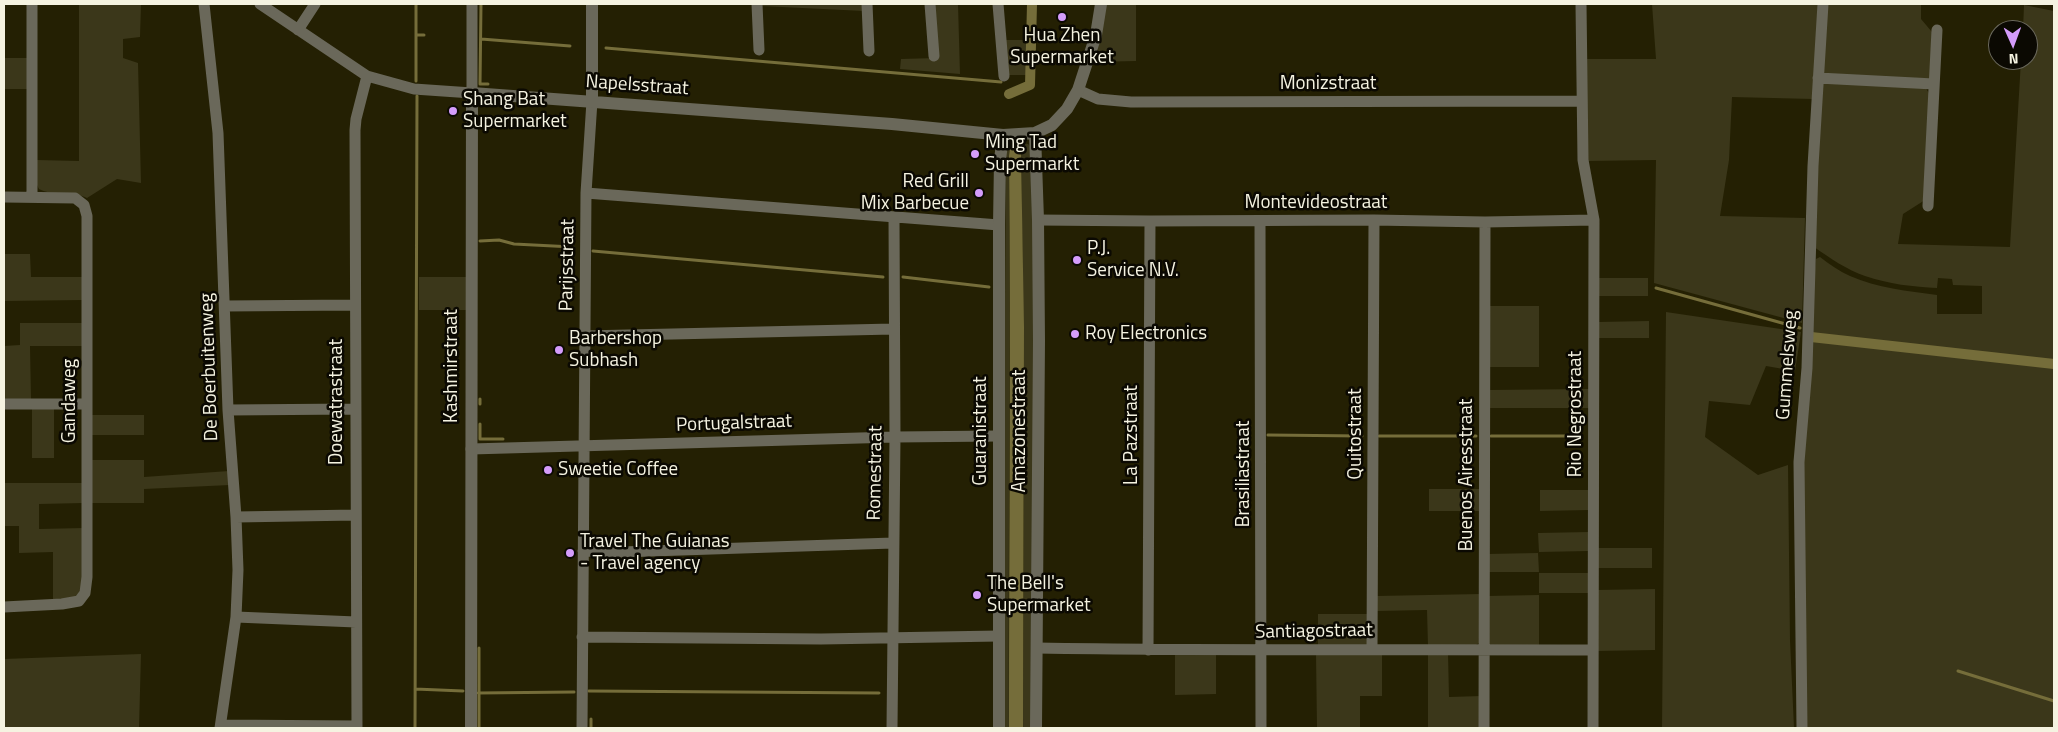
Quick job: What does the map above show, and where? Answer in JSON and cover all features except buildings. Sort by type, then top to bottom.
[{"type":"street","points":[[32,4],[32,196]]},
{"type":"street","name":"De Boerbuitenweg","points":[[204,4],[218,133],[228,410],[238,570],[236,618],[221,726]]},
{"type":"street","name":"Napelsstraat","points":[[260,4],[367,76],[414,88],[892,124],[1003,135],[1035,133]]},
{"type":"street","points":[[298,30],[315,4]]},
{"type":"street","name":"Kashmirstraat","points":[[471,728],[472,4]]},
{"type":"street","points":[[592,4],[592,101]]},
{"type":"street","points":[[757,4],[759,50]]},
{"type":"street","points":[[867,4],[868,51]]},
{"type":"street","points":[[930,4],[934,56]]},
{"type":"street","points":[[998,4],[1004,76]]},
{"type":"street","points":[[1035,133],[1052,125],[1057,120],[1067,109],[1078,90],[1096,35],[1101,4]]},
{"type":"street","name":"Rio Negrostraat","points":[[1581,4],[1582,160],[1594,220],[1592,728]]},
{"type":"street","name":"Gummelsweg","points":[[1802,728],[1799,462],[1808,351],[1813,166],[1823,4]]},
{"type":"street","points":[[1928,206],[1937,30]]},
{"type":"street","name":"Doewatrastraat","points":[[357,727],[354,130],[367,76]]},
{"type":"street","points":[[1818,78],[1934,84]]},
{"type":"street","name":"Monizstraat","points":[[1078,90],[1098,99],[1131,102],[1581,101]]},
{"type":"street","name":"Parijsstraat","points":[[582,728],[586,194],[592,101]]},
{"type":"street","name":"Amazonestraat","points":[[1035,133],[1038,220],[1039,431],[1036,728]]},
{"type":"street","name":"Guaranistraat","points":[[999,728],[999,225],[1000,160],[1003,135]]},
{"type":"street","points":[[586,194],[999,225]]},
{"type":"street","name":"Gandaweg","points":[[4,197],[74,198],[84,205],[87,216],[88,404],[87,577],[85,593],[79,601],[62,604],[4,607]]},
{"type":"street","name":"Romestraat","points":[[892,728],[894,218]]},
{"type":"street","name":"Montevideostraat","points":[[1038,220],[1150,222],[1374,220],[1485,222],[1594,220]]},
{"type":"street","name":"Brasiliastraat","points":[[1260,220],[1261,728]]},
{"type":"street","name":"Quitostraat","points":[[1372,649],[1374,220]]},
{"type":"street","name":"La Pazstraat","points":[[1148,650],[1150,222]]},
{"type":"street","name":"Buenos Airesstraat","points":[[1484,728],[1485,222]]},
{"type":"street","points":[[225,306],[355,305]]},
{"type":"street","points":[[584,336],[894,329]]},
{"type":"street","points":[[4,404],[88,404]]},
{"type":"street","points":[[228,410],[354,409]]},
{"type":"street","name":"Portugalstraat","points":[[471,449],[894,437],[999,436]]},
{"type":"street","points":[[236,517],[356,515]]},
{"type":"street","points":[[583,551],[621,552],[893,543]]},
{"type":"street","points":[[236,618],[356,622]]},
{"type":"street","points":[[582,637],[684,639],[999,636]]},
{"type":"street","name":"Santiagostraat","points":[[1037,648],[1262,651],[1372,649],[1593,650]]},
{"type":"street","points":[[221,726],[357,727]]},
{"type":"shaded area","points":[[79,4],[141,4],[140,37],[123,39],[123,58],[138,63],[141,183],[117,179],[87,198],[75,194],[44,191],[39,189],[36,183],[37,160],[79,161]]},
{"type":"shaded area","points":[[760,4],[863,4],[864,11],[761,6]]},
{"type":"shaded area","points":[[931,4],[958,4],[960,74],[900,69],[901,59],[936,58]]},
{"type":"shaded area","points":[[1105,4],[1136,4],[1136,61],[1093,62]]},
{"type":"shaded area","points":[[1652,4],[1819,4],[1813,99],[1732,97],[1729,160],[1720,216],[1805,218],[1802,323],[1654,283],[1656,160],[1586,161],[1584,59],[1656,59]]},
{"type":"shaded area","points":[[1827,4],[1921,4],[1921,19],[1932,32],[1930,79],[1823,74]]},
{"type":"shaded area","points":[[2024,5],[2054,11],[2054,728],[1802,728],[1795,459],[1816,259],[1820,257],[1846,274],[1860,280],[1893,288],[1937,295],[1937,314],[1982,314],[1982,286],[1953,285],[1952,279],[1938,278],[1937,288],[1883,281],[1852,270],[1814,247],[1821,84],[1827,82],[1924,85],[1930,95],[1925,200],[1903,214],[1898,244],[2010,247],[2020,70],[2038,70],[2038,20],[2023,20]]},
{"type":"shaded area","points":[[1004,40],[1028,40],[1026,75],[1007,75]]},
{"type":"shaded area","points":[[4,58],[29,58],[29,89],[4,89]]},
{"type":"shaded area","points":[[1016,142],[1028,144],[1031,147],[1034,170],[1032,728],[1023,728],[1024,385],[1021,153],[1009,156],[1009,728],[1002,728],[1006,150],[1009,145]]},
{"type":"shaded area","points":[[1015,148],[1021,153],[1024,327],[1023,728],[1009,728],[1009,156],[1010,149]]},
{"type":"shaded area","points":[[4,254],[30,254],[31,277],[84,277],[84,300],[4,301]]},
{"type":"shaded area","points":[[419,277],[468,277],[467,310],[419,310]]},
{"type":"shaded area","points":[[1599,278],[1648,278],[1648,296],[1599,296]]},
{"type":"shaded area","points":[[1487,306],[1539,306],[1539,367],[1488,367]]},
{"type":"shaded area","points":[[1666,312],[1801,332],[1795,371],[1766,366],[1750,405],[1709,401],[1705,437],[1758,475],[1788,465],[1790,640],[1794,728],[1662,728]]},
{"type":"shaded area","points":[[1649,321],[1649,338],[1598,338],[1598,322]]},
{"type":"shaded area","points":[[20,323],[84,323],[84,346],[30,346],[31,400],[4,400],[4,346],[20,345]]},
{"type":"shaded area","points":[[1589,389],[1589,408],[1488,408],[1488,390]]},
{"type":"shaded area","points":[[32,407],[54,407],[54,458],[32,458]]},
{"type":"shaded area","points":[[92,415],[144,415],[144,435],[92,435]]},
{"type":"shaded area","points":[[92,460],[144,460],[144,477],[229,471],[230,485],[144,489],[144,503],[91,503]]},
{"type":"shaded area","points":[[4,483],[85,483],[84,503],[39,504],[39,529],[84,528],[83,588],[75,599],[53,602],[53,552],[19,553],[19,526],[4,526]]},
{"type":"shaded area","points":[[1429,489],[1482,489],[1482,511],[1429,511]]},
{"type":"shaded area","points":[[1540,490],[1589,490],[1589,510],[1540,511]]},
{"type":"shaded area","points":[[1589,532],[1589,551],[1539,552],[1538,533]]},
{"type":"shaded area","points":[[1597,548],[1652,548],[1652,568],[1597,568]]},
{"type":"shaded area","points":[[1538,553],[1539,572],[1487,572],[1487,554]]},
{"type":"shaded area","points":[[1539,573],[1589,573],[1589,593],[1539,593]]},
{"type":"shaded area","points":[[1655,589],[1655,650],[1596,651],[1596,590]]},
{"type":"shaded area","points":[[1481,594],[1479,643],[1476,645],[1428,646],[1427,610],[1376,611],[1376,596]]},
{"type":"shaded area","points":[[1539,595],[1539,646],[1489,646],[1486,596]]},
{"type":"shaded area","points":[[1318,614],[1368,614],[1367,646],[1318,646]]},
{"type":"shaded area","points":[[1382,653],[1382,696],[1360,696],[1360,728],[1317,728],[1316,654]]},
{"type":"shaded area","points":[[1428,653],[1448,653],[1449,697],[1481,696],[1482,728],[1428,728]]},
{"type":"shaded area","points":[[141,654],[139,728],[4,728],[4,659]]},
{"type":"shaded area","points":[[1175,654],[1216,655],[1216,694],[1175,695]]},
{"type":"waterway","points":[[416,4],[416,81]]},
{"type":"waterway","points":[[481,4],[480,84],[488,84]]},
{"type":"waterway","points":[[1009,94],[1030,85],[1032,4]]},
{"type":"waterway","points":[[416,35],[424,35]]},
{"type":"waterway","points":[[481,39],[570,46]]},
{"type":"waterway","points":[[606,48],[1001,82]]},
{"type":"waterway","points":[[415,728],[417,96]]},
{"type":"waterway","points":[[480,241],[499,240],[514,244],[573,247]]},
{"type":"waterway","points":[[593,251],[883,277]]},
{"type":"waterway","points":[[903,277],[989,287]]},
{"type":"waterway","points":[[1656,288],[1800,328]]},
{"type":"waterway","points":[[1811,337],[2054,364]]},
{"type":"waterway","points":[[480,399],[480,404]]},
{"type":"waterway","points":[[480,424],[480,439],[503,439]]},
{"type":"waterway","points":[[1268,435],[1362,436]]},
{"type":"waterway","points":[[1379,436],[1476,436]]},
{"type":"waterway","points":[[1491,436],[1581,436]]},
{"type":"waterway","points":[[479,648],[479,728]]},
{"type":"waterway","points":[[1958,671],[2054,701]]},
{"type":"waterway","points":[[415,689],[463,691]]},
{"type":"waterway","points":[[589,691],[879,693]]},
{"type":"waterway","points":[[478,693],[574,692]]},
{"type":"waterway","points":[[591,719],[591,728]]},
{"type":"place","name":"Hua Zhen Supermarket","points":[[1062,17]]},
{"type":"place","name":"Shang Bat Supermarket","points":[[453,111]]},
{"type":"place","name":"Ming Tad Supermarkt","points":[[975,154]]},
{"type":"place","name":"Red Grill Mix Barbecue","points":[[979,193]]},
{"type":"place","name":"P.J. Service N.V.","points":[[1077,260]]},
{"type":"place","name":"Roy Electronics","points":[[1075,334]]},
{"type":"place","name":"Barbershop Subhash","points":[[559,350]]},
{"type":"place","name":"Sweetie Coffee","points":[[548,470]]},
{"type":"place","name":"Travel The Guianas - Travel agency","points":[[570,553]]},
{"type":"place","name":"The Bell's Supermarket","points":[[977,595]]}]
